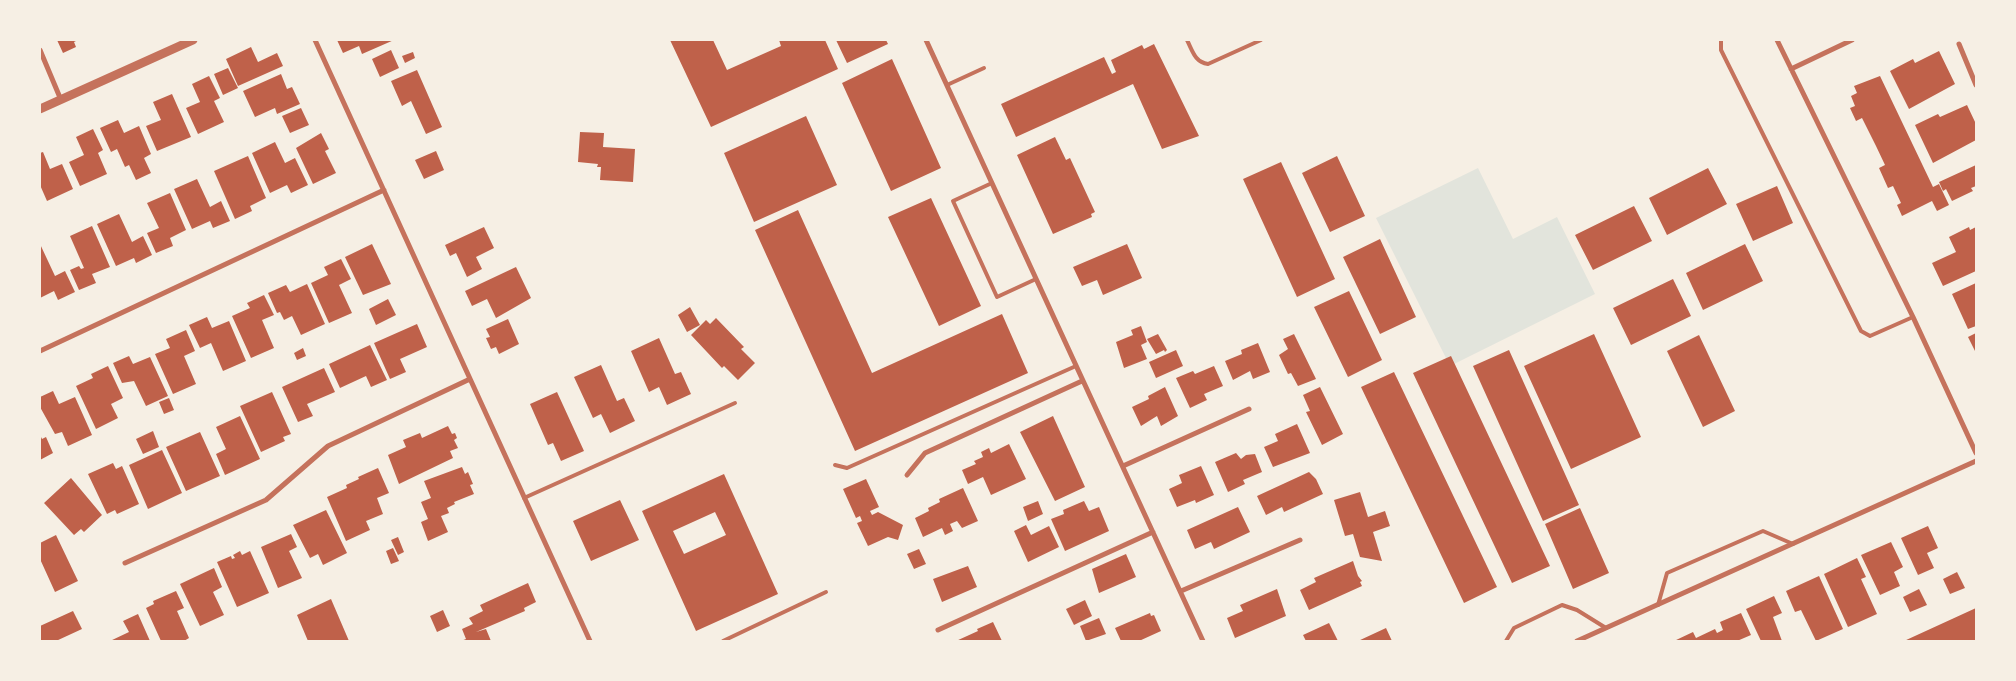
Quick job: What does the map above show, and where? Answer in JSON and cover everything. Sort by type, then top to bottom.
[{"type":"street","points":[[40,109],[193,40]]},
{"type":"street","points":[[316,40],[590,641]]},
{"type":"street","points":[[926,40],[1203,641]]},
{"type":"street","points":[[1777,40],[1913,317],[1976,453]]},
{"type":"street","points":[[1791,69],[1852,40]]},
{"type":"street","points":[[1958,44],[1976,85]]},
{"type":"street","points":[[40,50],[61,100]]},
{"type":"street","points":[[40,351],[384,190]]},
{"type":"street","points":[[125,563],[266,500],[328,446],[470,379]]},
{"type":"street","points":[[907,475],[925,453],[1082,381]]},
{"type":"street","points":[[1123,466],[1249,409]]},
{"type":"street","points":[[1577,641],[1976,461]]},
{"type":"street","points":[[938,630],[1153,532]]},
{"type":"street","points":[[1181,591],[1300,540]]},
{"type":"lane","points":[[1188,40],[1200,63],[1208,64],[1261,40]]},
{"type":"lane","points":[[1721,40],[1721,50],[1861,331],[1870,336],[1913,317]]},
{"type":"lane","points":[[947,84],[984,68]]},
{"type":"lane","points":[[992,183],[953,201],[997,296],[1036,279]]},
{"type":"lane","points":[[835,465],[847,468],[1076,366]]},
{"type":"lane","points":[[524,498],[735,403]]},
{"type":"lane","points":[[1658,605],[1667,573],[1763,531],[1793,544]]},
{"type":"lane","points":[[722,641],[826,592]]},
{"type":"lane","points":[[1506,641],[1514,628],[1562,605],[1577,610],[1606,628]]},
{"type":"shaded area","points":[[1478,168],[1513,239],[1557,217],[1595,294],[1450,366],[1376,218]]},
{"type":"building","points":[[57,40],[78,40],[74,42],[76,47],[63,53]]},
{"type":"building","points":[[337,40],[394,40],[362,54],[359,46],[343,53]]},
{"type":"building","points":[[670,40],[713,40],[727,70],[781,46],[779,40],[825,40],[838,69],[711,127]]},
{"type":"building","points":[[836,40],[886,40],[888,44],[847,63]]},
{"type":"building","points":[[1154,44],[1199,136],[1162,149],[1133,84],[1016,137],[1001,104],[1104,57],[1112,74],[1116,72],[1111,60],[1142,45],[1144,49]]},
{"type":"building","points":[[251,47],[258,62],[277,53],[283,66],[238,86],[226,59]]},
{"type":"building","points":[[391,50],[399,68],[380,77],[372,59]]},
{"type":"building","points":[[1939,51],[1955,84],[1909,109],[1890,71],[1913,59],[1915,63]]},
{"type":"building","points":[[413,52],[415,58],[405,63],[402,56]]},
{"type":"building","points":[[892,59],[941,168],[891,191],[842,83]]},
{"type":"building","points":[[228,68],[238,88],[223,95],[214,74]]},
{"type":"building","points":[[417,70],[442,127],[426,134],[411,101],[402,106],[391,81]]},
{"type":"building","points":[[281,74],[287,89],[292,87],[300,104],[277,114],[275,108],[255,117],[243,91]]},
{"type":"building","points":[[209,76],[220,98],[214,101],[224,122],[198,134],[186,108],[200,102],[192,84]]},
{"type":"building","points":[[1880,76],[1933,187],[1939,184],[1949,205],[1937,211],[1932,201],[1902,216],[1897,205],[1901,203],[1893,186],[1888,188],[1879,168],[1885,165],[1876,146],[1862,118],[1856,121],[1850,108],[1855,106],[1851,96],[1857,93],[1854,86]]},
{"type":"building","points":[[172,94],[191,137],[157,151],[146,126],[161,120],[153,102]]},
{"type":"building","points":[[1967,105],[1976,124],[1976,140],[1933,163],[1915,125],[1938,114],[1940,117]]},
{"type":"building","points":[[301,108],[309,125],[290,133],[282,116]]},
{"type":"building","points":[[806,116],[837,185],[754,222],[724,153]]},
{"type":"building","points":[[118,120],[124,133],[139,126],[151,154],[144,158],[151,173],[136,180],[129,165],[125,167],[117,149],[111,152],[100,128]]},
{"type":"building","points":[[93,129],[103,150],[98,153],[107,174],[80,186],[69,162],[84,155],[76,137]]},
{"type":"building","points":[[580,132],[604,133],[603,147],[635,149],[633,182],[600,180],[601,167],[597,167],[598,164],[578,162]]},
{"type":"building","points":[[321,133],[329,149],[325,151],[336,173],[313,184],[296,148]]},
{"type":"building","points":[[1055,137],[1066,160],[1070,158],[1095,212],[1091,214],[1092,217],[1053,234],[1017,155]]},
{"type":"building","points":[[275,142],[285,163],[295,158],[308,185],[291,193],[287,185],[270,193],[252,153]]},
{"type":"building","points":[[436,151],[444,170],[424,179],[415,160]]},
{"type":"building","points":[[43,152],[50,169],[62,164],[73,189],[47,201],[40,185],[40,153]]},
{"type":"building","points":[[248,156],[266,198],[250,206],[252,211],[235,219],[214,171]]},
{"type":"building","points":[[1337,156],[1365,216],[1330,232],[1302,173]]},
{"type":"building","points":[[1281,162],[1335,279],[1297,297],[1243,179]]},
{"type":"building","points":[[1976,165],[1976,186],[1971,188],[1973,191],[1952,201],[1946,189],[1943,191],[1939,182]]},
{"type":"building","points":[[1708,168],[1727,204],[1667,235],[1649,198]]},
{"type":"building","points":[[197,179],[210,207],[221,201],[230,221],[213,228],[210,221],[192,229],[174,189]]},
{"type":"building","points":[[1777,186],[1793,223],[1753,241],[1736,204]]},
{"type":"building","points":[[170,193],[186,230],[170,238],[173,246],[156,253],[147,233],[159,228],[147,203]]},
{"type":"building","points":[[931,198],[981,306],[939,326],[888,217]]},
{"type":"building","points":[[1634,206],[1652,241],[1593,270],[1575,235]]},
{"type":"building","points":[[798,210],[872,373],[1002,314],[1028,373],[855,451],[755,230]]},
{"type":"building","points":[[119,214],[132,242],[143,236],[152,255],[136,263],[134,258],[116,266],[97,224]]},
{"type":"building","points":[[92,226],[110,267],[92,274],[96,283],[79,290],[70,270],[79,266],[81,269],[84,268],[70,236]]},
{"type":"building","points":[[484,227],[494,248],[476,257],[482,269],[467,277],[456,253],[450,256],[445,245]]},
{"type":"building","points":[[1969,227],[1970,230],[1976,227],[1976,271],[1943,286],[1932,263],[1956,252],[1949,237]]},
{"type":"building","points":[[1380,239],[1416,317],[1380,334],[1343,257]]},
{"type":"building","points":[[40,244],[55,276],[65,271],[75,292],[58,300],[54,291],[40,298]]},
{"type":"building","points":[[372,244],[391,284],[363,295],[345,257]]},
{"type":"building","points":[[1127,244],[1142,278],[1103,295],[1097,280],[1082,286],[1073,267]]},
{"type":"building","points":[[1745,244],[1763,281],[1703,310],[1686,273]]},
{"type":"building","points":[[341,259],[351,279],[339,285],[352,313],[329,323],[311,283],[328,275],[324,267]]},
{"type":"building","points":[[516,267],[531,298],[496,318],[487,299],[472,306],[465,291]]},
{"type":"building","points":[[1673,279],[1691,316],[1631,345],[1613,308]]},
{"type":"building","points":[[1976,283],[1976,326],[1968,329],[1952,294]]},
{"type":"building","points":[[307,284],[325,324],[301,335],[292,316],[284,320],[280,312],[277,313],[268,293],[286,285],[290,292]]},
{"type":"building","points":[[1349,291],[1382,360],[1348,377],[1314,307]]},
{"type":"building","points":[[264,295],[274,315],[262,320],[274,348],[251,358],[232,316],[250,308],[247,303]]},
{"type":"building","points":[[388,299],[396,315],[376,325],[369,309]]},
{"type":"building","points":[[690,307],[700,325],[687,332],[678,315]]},
{"type":"building","points":[[207,317],[212,328],[229,321],[246,361],[223,371],[211,343],[200,348],[189,325]]},
{"type":"building","points":[[716,318],[744,347],[741,349],[755,363],[738,380],[724,366],[722,368],[691,335],[706,320],[710,324]]},
{"type":"building","points":[[508,319],[519,344],[499,354],[496,347],[491,349],[486,338],[490,337],[486,329]]},
{"type":"building","points":[[417,324],[427,347],[400,359],[406,372],[390,379],[374,343]]},
{"type":"building","points":[[1141,326],[1147,342],[1141,345],[1147,359],[1124,368],[1116,342],[1133,335],[1131,330]]},
{"type":"building","points":[[186,330],[195,351],[184,356],[196,384],[173,394],[155,354],[170,348],[166,339]]},
{"type":"building","points":[[1976,333],[1976,353],[1968,337]]},
{"type":"building","points":[[1158,334],[1167,350],[1156,354],[1147,339]]},
{"type":"building","points":[[1294,334],[1316,379],[1298,386],[1291,373],[1288,374],[1279,355],[1288,349],[1283,339]]},
{"type":"building","points":[[1594,334],[1641,437],[1571,469],[1524,366]]},
{"type":"building","points":[[1699,335],[1735,411],[1703,427],[1667,351]]},
{"type":"building","points":[[659,338],[675,374],[681,372],[691,394],[667,405],[659,387],[649,392],[631,351]]},
{"type":"building","points":[[1258,343],[1270,372],[1253,379],[1250,371],[1233,380],[1225,361],[1242,354],[1241,350]]},
{"type":"building","points":[[370,345],[387,380],[371,387],[366,376],[340,388],[329,364]]},
{"type":"building","points":[[303,348],[306,356],[297,360],[294,353]]},
{"type":"building","points":[[1176,350],[1183,366],[1156,378],[1149,362]]},
{"type":"building","points":[[1509,350],[1579,505],[1543,521],[1473,366]]},
{"type":"building","points":[[129,356],[133,364],[150,357],[168,396],[146,406],[134,381],[122,383],[113,363]]},
{"type":"building","points":[[1451,356],[1550,566],[1512,583],[1413,373]]},
{"type":"building","points":[[601,365],[617,401],[624,398],[635,421],[610,433],[601,414],[593,418],[574,377]]},
{"type":"building","points":[[108,366],[123,398],[111,404],[118,418],[96,429],[76,386],[93,378],[91,374]]},
{"type":"building","points":[[1214,366],[1223,386],[1204,394],[1207,400],[1190,408],[1176,378],[1193,371],[1195,374]]},
{"type":"building","points":[[324,368],[335,392],[307,404],[313,416],[298,422],[282,387]]},
{"type":"building","points":[[1394,372],[1497,587],[1464,603],[1361,387]]},
{"type":"building","points":[[1165,387],[1178,416],[1161,426],[1157,416],[1141,426],[1132,407],[1149,399],[1148,396]]},
{"type":"building","points":[[1320,387],[1343,434],[1322,445],[1306,412],[1310,411],[1303,395]]},
{"type":"building","points":[[53,391],[59,404],[75,397],[92,435],[68,446],[62,432],[55,434],[40,407],[40,397]]},
{"type":"building","points":[[272,392],[291,434],[283,437],[285,441],[261,452],[240,406]]},
{"type":"building","points":[[557,392],[584,451],[561,461],[553,443],[548,445],[530,404]]},
{"type":"building","points":[[169,398],[174,410],[164,414],[159,402]]},
{"type":"building","points":[[240,416],[260,459],[225,475],[216,454],[226,449],[216,427]]},
{"type":"building","points":[[1053,416],[1085,487],[1055,501],[1020,432]]},
{"type":"building","points":[[1297,424],[1310,453],[1273,467],[1264,447],[1278,441],[1275,434]]},
{"type":"building","points":[[448,426],[452,434],[455,433],[457,438],[454,440],[458,448],[450,451],[453,458],[399,484],[388,455],[406,447],[403,440],[420,433],[422,438]]},
{"type":"building","points":[[153,431],[159,447],[143,454],[136,439]]},
{"type":"building","points":[[200,432],[220,476],[186,491],[166,447]]},
{"type":"building","points":[[40,435],[42,439],[46,437],[53,453],[40,460]]},
{"type":"building","points":[[1009,444],[1026,479],[991,495],[983,477],[968,484],[962,470],[976,464],[974,461],[983,457],[981,452],[989,448],[991,453]]},
{"type":"building","points":[[162,450],[182,493],[148,509],[129,465]]},
{"type":"building","points":[[1236,453],[1241,459],[1246,455],[1255,454],[1262,472],[1243,480],[1245,484],[1228,492],[1215,462]]},
{"type":"building","points":[[113,463],[116,469],[122,466],[139,504],[117,514],[115,510],[107,514],[88,474]]},
{"type":"building","points":[[1201,466],[1214,495],[1196,503],[1195,500],[1177,507],[1169,489],[1182,483],[1179,475]]},
{"type":"building","points":[[462,467],[465,474],[468,472],[473,484],[470,485],[474,494],[454,502],[455,504],[447,508],[449,513],[441,516],[448,532],[428,541],[421,522],[428,519],[421,502],[431,498],[424,481]]},
{"type":"building","points":[[378,468],[389,493],[377,498],[383,514],[366,521],[370,530],[346,541],[327,497],[347,488],[346,485],[359,479],[358,477]]},
{"type":"building","points":[[1309,472],[1316,479],[1323,494],[1284,512],[1282,507],[1266,515],[1257,496]]},
{"type":"building","points":[[724,474],[778,594],[696,631],[642,511]],"holes":[[[715,512],[726,535],[684,554],[673,531]]]},
{"type":"building","points":[[71,478],[102,515],[84,532],[81,529],[74,535],[44,503]]},
{"type":"building","points":[[866,479],[879,507],[870,511],[872,515],[878,512],[903,525],[898,540],[888,537],[868,546],[857,523],[862,521],[860,516],[856,518],[843,489]]},
{"type":"building","points":[[963,488],[978,521],[962,528],[957,521],[950,524],[953,531],[945,535],[942,528],[923,537],[915,518],[929,511],[928,508],[940,502],[939,499]]},
{"type":"building","points":[[1360,492],[1368,517],[1385,511],[1390,526],[1373,532],[1382,561],[1360,557],[1353,534],[1345,536],[1334,500]]},
{"type":"building","points":[[620,500],[639,540],[591,561],[573,521]]},
{"type":"building","points":[[1038,501],[1043,514],[1028,521],[1023,507]]},
{"type":"building","points":[[1084,501],[1089,511],[1099,507],[1109,531],[1065,551],[1051,519],[1064,514],[1063,510]]},
{"type":"building","points":[[1238,507],[1250,532],[1214,549],[1211,542],[1195,549],[1187,530]]},
{"type":"building","points":[[1580,508],[1609,573],[1573,589],[1545,524]]},
{"type":"building","points":[[326,510],[347,553],[323,565],[318,554],[310,558],[293,525]]},
{"type":"building","points":[[1026,525],[1031,535],[1049,526],[1059,547],[1028,562],[1014,531]]},
{"type":"building","points":[[1928,526],[1938,548],[1927,553],[1934,568],[1918,575],[1901,538]]},
{"type":"building","points":[[291,534],[297,547],[289,551],[302,578],[278,588],[261,547]]},
{"type":"building","points":[[56,535],[78,581],[55,592],[40,559],[40,543]]},
{"type":"building","points":[[398,537],[404,552],[398,555],[391,540]]},
{"type":"building","points":[[1891,542],[1903,567],[1894,572],[1900,586],[1880,595],[1861,555]]},
{"type":"building","points":[[393,548],[399,561],[391,564],[386,551]]},
{"type":"building","points":[[919,549],[926,564],[914,569],[907,554]]},
{"type":"building","points":[[240,551],[242,555],[250,551],[269,593],[237,607],[217,562],[231,556],[232,559],[235,558],[233,555]]},
{"type":"building","points":[[1126,554],[1136,577],[1099,593],[1092,569]]},
{"type":"building","points":[[1857,558],[1866,577],[1861,579],[1877,614],[1848,627],[1824,574]]},
{"type":"building","points":[[1353,561],[1358,576],[1362,581],[1360,582],[1362,586],[1309,610],[1300,590],[1316,582],[1314,578]]},
{"type":"building","points":[[968,566],[977,587],[942,602],[933,579]]},
{"type":"building","points":[[214,568],[222,587],[213,592],[224,615],[200,626],[180,584]]},
{"type":"building","points":[[1957,572],[1965,588],[1950,594],[1943,579]]},
{"type":"building","points":[[1819,576],[1843,629],[1816,641],[1801,610],[1795,612],[1786,591]]},
{"type":"building","points":[[528,583],[536,602],[524,608],[525,611],[476,632],[486,629],[491,641],[461,641],[466,639],[462,629],[473,624],[469,618],[483,611],[480,605]]},
{"type":"building","points":[[1277,589],[1286,616],[1235,638],[1227,618],[1243,611],[1240,605]]},
{"type":"building","points":[[1919,589],[1927,605],[1910,612],[1903,597]]},
{"type":"building","points":[[176,591],[184,608],[177,611],[189,638],[184,641],[161,641],[146,608],[154,604],[153,601]]},
{"type":"building","points":[[1774,596],[1782,613],[1773,617],[1782,641],[1761,641],[1746,609]]},
{"type":"building","points":[[331,599],[349,641],[308,641],[297,615]]},
{"type":"building","points":[[1085,600],[1092,616],[1074,625],[1066,609]]},
{"type":"building","points":[[1976,608],[1976,641],[1904,641]]},
{"type":"building","points":[[443,610],[450,626],[437,632],[430,616]]},
{"type":"building","points":[[73,611],[82,629],[56,641],[40,641],[40,626]]},
{"type":"building","points":[[1150,613],[1151,616],[1154,615],[1161,631],[1139,641],[1121,641],[1115,628]]},
{"type":"building","points":[[1741,613],[1751,635],[1737,641],[1674,641],[1693,632],[1696,638],[1715,629],[1717,633],[1723,630],[1720,622]]},
{"type":"building","points":[[138,614],[150,641],[110,641],[129,632],[123,621]]},
{"type":"building","points":[[1099,618],[1106,634],[1086,641],[1080,626]]},
{"type":"building","points":[[993,622],[1002,641],[956,641],[978,631],[977,629]]},
{"type":"building","points":[[1329,623],[1338,641],[1306,641],[1303,635]]},
{"type":"building","points":[[1386,628],[1392,641],[1358,641]]}]
